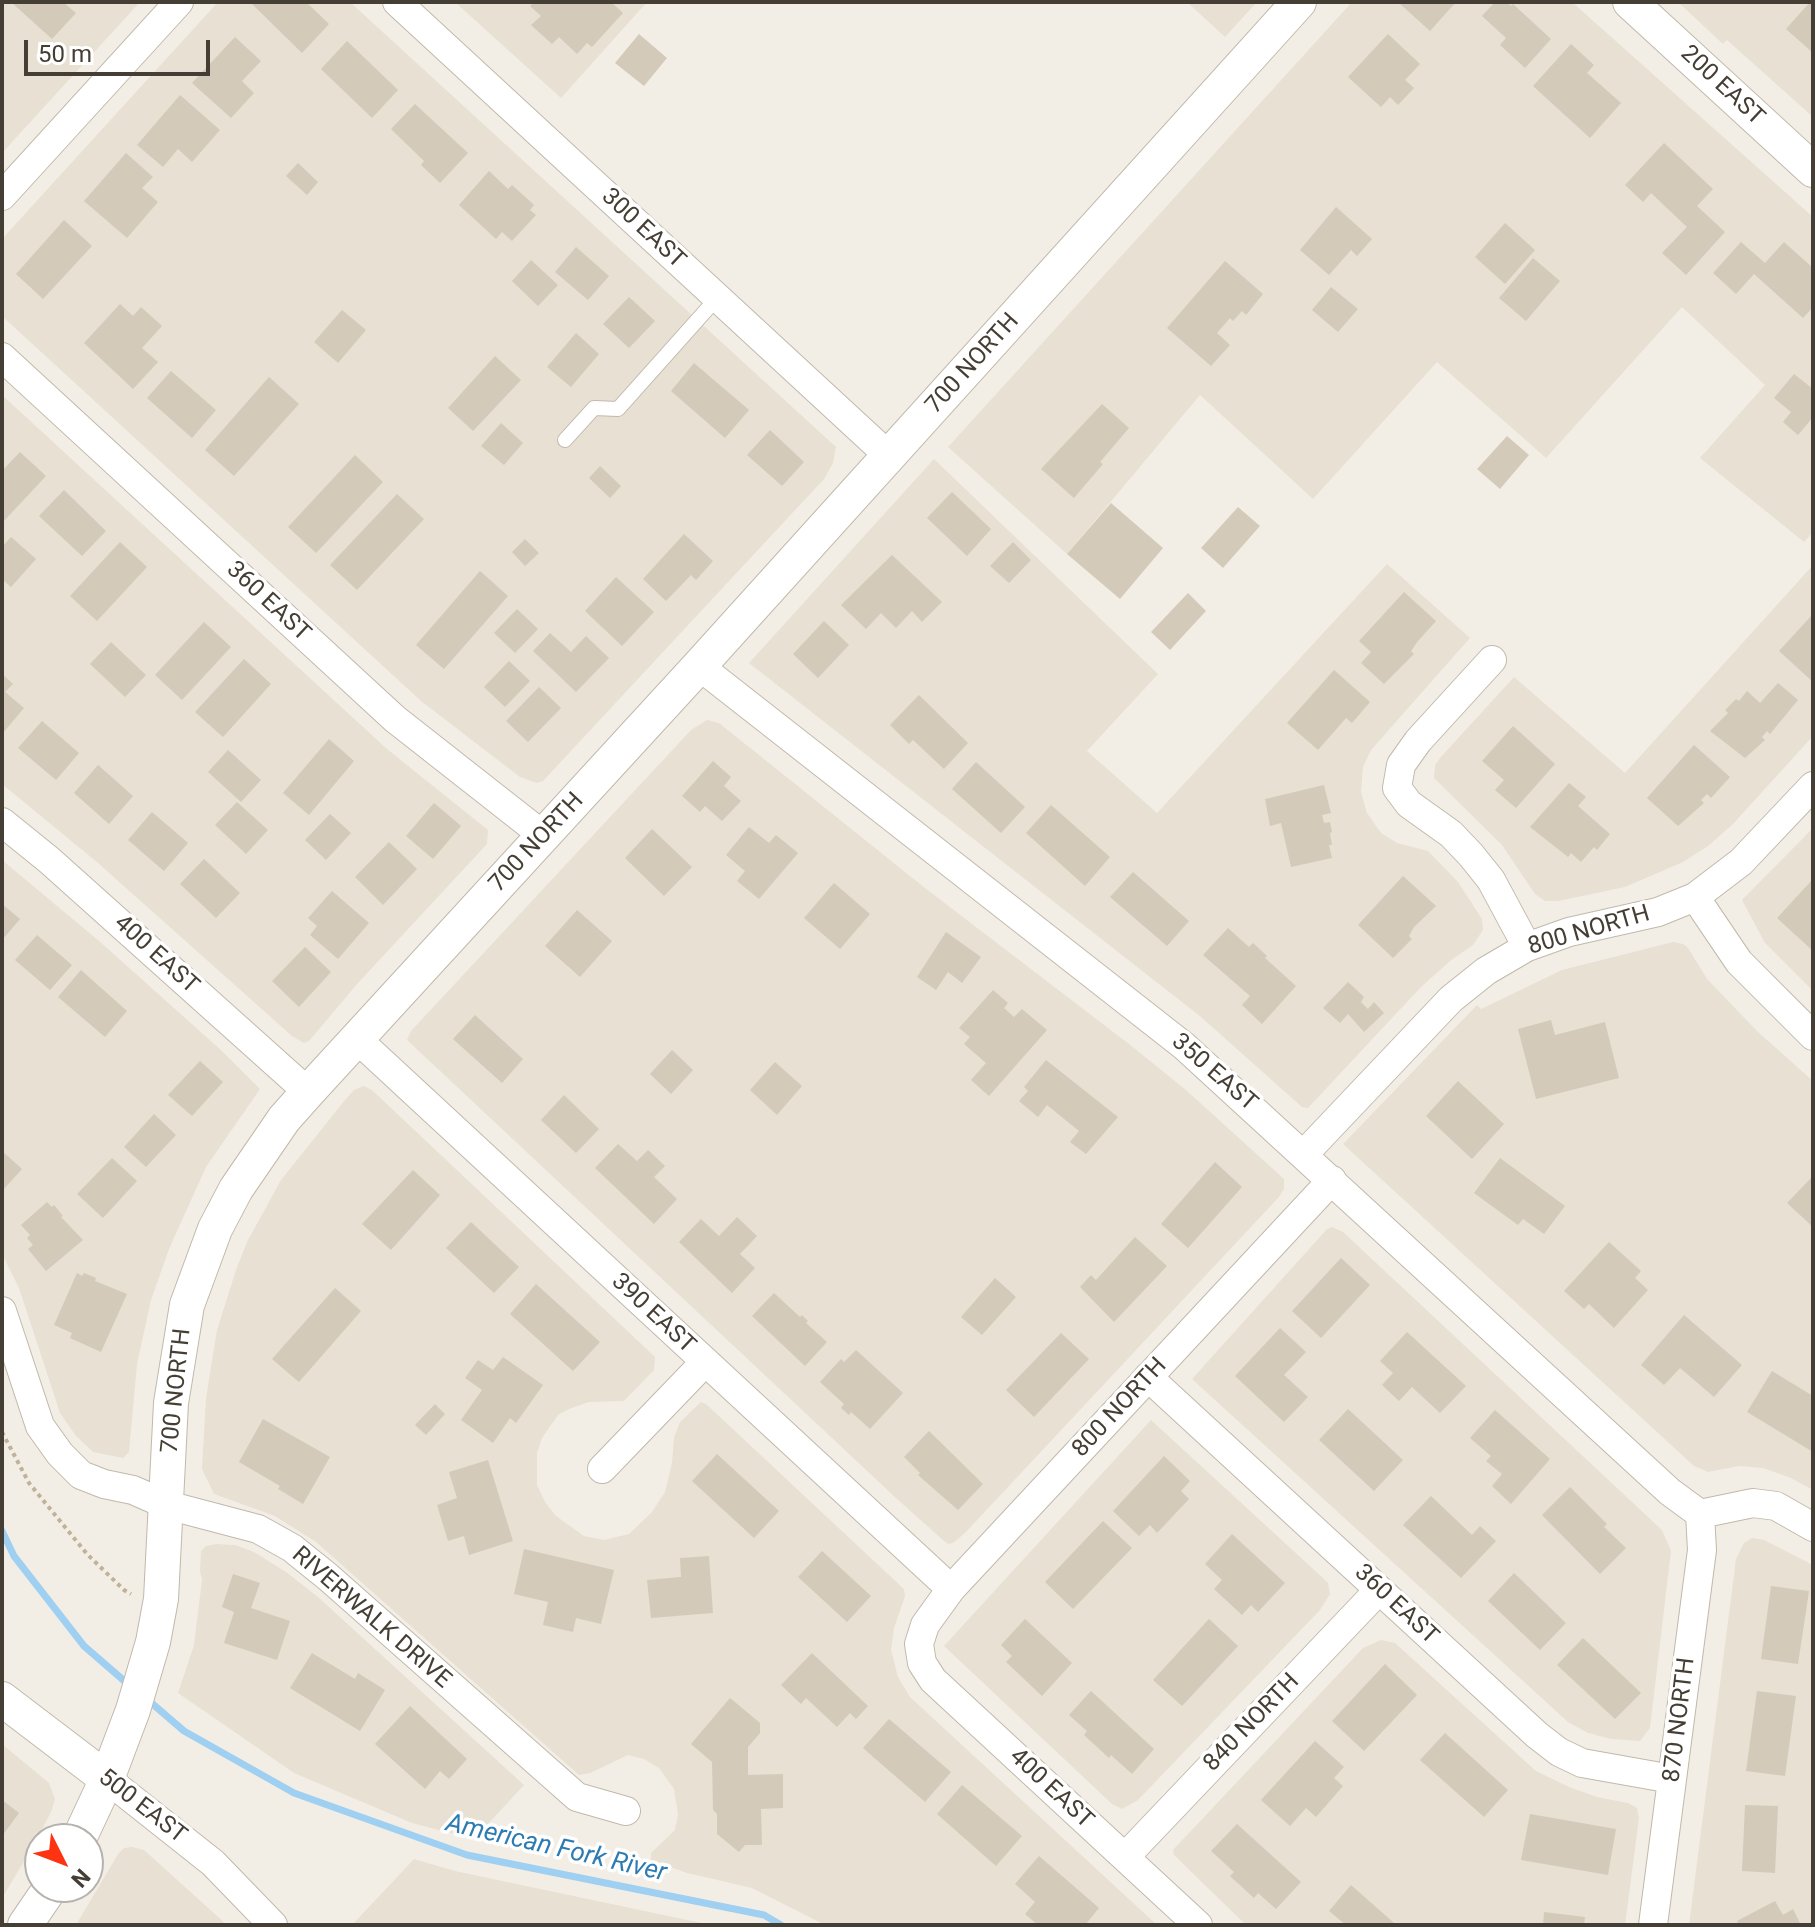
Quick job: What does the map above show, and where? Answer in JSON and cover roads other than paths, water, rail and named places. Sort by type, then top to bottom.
[{"type":"street","points":[[2,196],[179,2]]},
{"type":"street","name":"300 EAST","points":[[397,2],[889,456]]},
{"type":"street","name":"700 NORTH","points":[[86,1823],[133,1710],[147,1607],[167,1505],[171,1403],[187,1305],[215,1229],[236,1189],[284,1119],[308,1092],[699,666],[1299,2]]},
{"type":"street","name":"200 EAST","points":[[1630,2],[1813,169]]},
{"type":"street","name":"360 EAST","points":[[2,357],[395,719],[544,836]]},
{"type":"street","points":[[1492,660],[1418,741],[1401,765],[1397,788],[1409,804],[1451,834],[1471,855],[1499,893],[1527,947]]},
{"type":"street","name":"350 EAST","points":[[699,666],[1184,1046],[1670,1492],[1700,1514]]},
{"type":"street","name":"800 NORTH","points":[[1304,1154],[1451,999],[1486,971],[1527,947],[1569,932],[1658,912],[1695,897],[1741,862],[1813,786]]},
{"type":"street","name":"400 EAST","points":[[2,822],[73,881],[308,1092]]},
{"type":"street","points":[[1695,897],[1739,962],[1813,1036]]},
{"type":"street","name":"390 EAST","points":[[357,1039],[951,1589]]},
{"type":"street","name":"800 NORTH","points":[[919,1644],[925,1625],[951,1589],[1332,1180]]},
{"type":"street","name":"RIVERWALK DRIVE","points":[[2,1311],[40,1426],[60,1454],[81,1475],[133,1490],[167,1505],[258,1529],[292,1548],[577,1797],[626,1811]]},
{"type":"street","points":[[602,1469],[705,1362]]},
{"type":"street","name":"360 EAST","points":[[1148,1377],[1559,1752],[1582,1763],[1672,1779]]},
{"type":"street","points":[[1700,1514],[1730,1505],[1753,1503],[1776,1506],[1813,1527]]},
{"type":"street","name":"870 NORTH","points":[[1653,1925],[1702,1550],[1700,1514]]},
{"type":"street","name":"840 NORTH","points":[[1125,1857],[1379,1590]]},
{"type":"street","name":"400 EAST","points":[[919,1644],[922,1663],[933,1680],[1198,1925]]},
{"type":"street","name":"500 EAST","points":[[2,1699],[213,1863],[273,1925]]},
{"type":"street","points":[[25,1925],[40,1903]]},
{"type":"lane","points":[[565,440],[594,408],[618,409],[717,298]]},
{"type":"waterway","name":"American Fork River","points":[[2,1531],[14,1556],[84,1646],[129,1685]]},
{"type":"waterway","name":"American Fork River","points":[[148,1700],[184,1731],[294,1793],[467,1855],[764,1915],[781,1925]]}]
